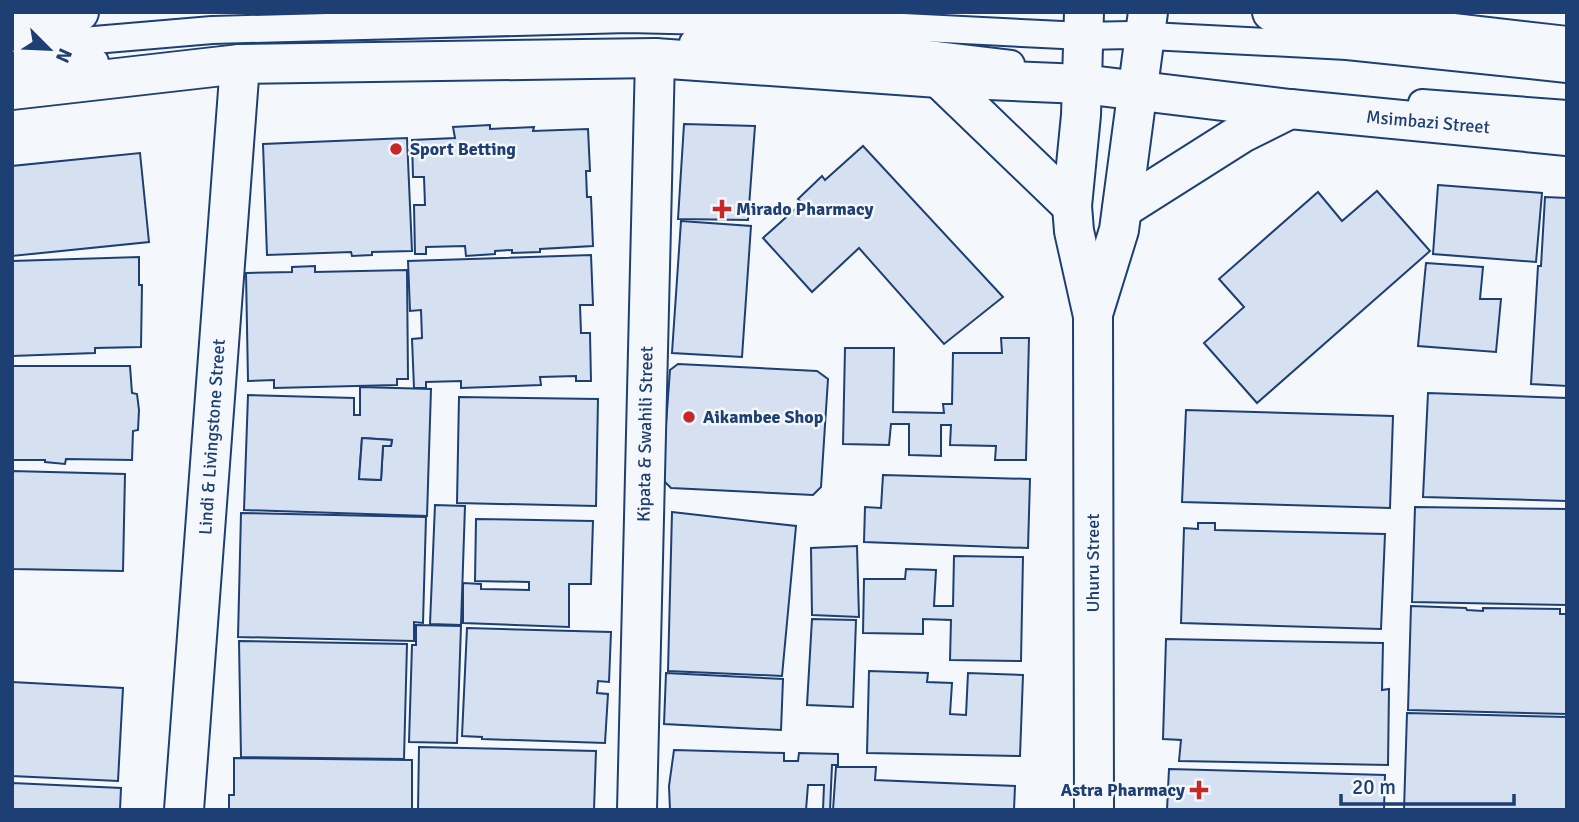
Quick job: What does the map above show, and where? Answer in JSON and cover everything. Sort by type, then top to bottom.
[{"type":"street","points":[[12,18],[79,12]]},
{"type":"street","points":[[1272,12],[1310,14],[1567,46]]},
{"type":"street","name":"Uhuru Street","points":[[1084,24],[1072,206],[1074,231],[1093,316],[1094,810]]},
{"type":"street","name":"Uhuru Street","points":[[1093,316],[1119,230],[1147,24]]},
{"type":"street","name":"Msimbazi Street","points":[[12,90],[240,64],[655,58],[939,78],[1082,79],[1139,85],[1290,109],[1567,136]]},
{"type":"street","name":"Kipata & Swahili Street","points":[[637,810],[655,58]]},
{"type":"street","name":"Lindi & Livingstone Street","points":[[184,810],[240,64]]},
{"type":"street","points":[[939,78],[1072,206]]},
{"type":"street","points":[[1122,209],[1242,133],[1290,109]]},
{"type":"lane","points":[[12,47],[212,30],[628,19],[842,24],[1147,24],[1567,69]]},
{"type":"lane","points":[[12,69],[142,58],[483,43],[666,42],[877,48],[1082,79]]},
{"type":"lane","points":[[1139,85],[1567,114]]},
{"type":"building","points":[[684,124],[755,126],[748,220],[678,219]]},
{"type":"building","points":[[490,125],[490,129],[534,127],[533,131],[588,129],[590,171],[586,171],[587,197],[591,197],[593,246],[540,249],[540,252],[495,251],[495,254],[466,256],[465,246],[426,247],[426,254],[415,254],[414,205],[425,205],[424,177],[413,177],[412,140],[455,138],[453,127]]},
{"type":"building","points":[[407,138],[412,251],[372,252],[372,255],[352,256],[351,252],[267,255],[263,144]]},
{"type":"building","points":[[863,146],[1003,297],[944,344],[859,248],[812,292],[763,238],[802,203],[798,199],[822,176],[825,180]]},
{"type":"building","points":[[140,153],[149,242],[12,256],[12,166]]},
{"type":"building","points":[[1438,185],[1542,193],[1536,262],[1433,254]]},
{"type":"building","points":[[1377,191],[1430,251],[1257,403],[1204,343],[1244,307],[1219,279],[1318,192],[1342,221]]},
{"type":"building","points":[[1545,197],[1567,198],[1567,386],[1531,384]]},
{"type":"building","points":[[681,221],[751,226],[742,357],[672,353]]},
{"type":"building","points":[[591,255],[593,305],[580,305],[581,333],[590,333],[591,381],[576,381],[576,376],[540,377],[541,385],[461,388],[461,381],[426,382],[426,388],[414,388],[412,339],[422,338],[421,310],[410,311],[408,261]]},
{"type":"building","points":[[139,257],[139,285],[142,285],[141,347],[95,348],[95,353],[12,356],[12,261]]},
{"type":"building","points":[[1426,263],[1483,267],[1480,299],[1501,299],[1496,352],[1418,346]]},
{"type":"building","points":[[315,266],[315,272],[407,270],[408,379],[397,379],[397,385],[274,388],[274,380],[248,381],[246,273],[292,272],[292,267]]},
{"type":"building","points":[[1001,338],[1029,338],[1026,460],[995,460],[996,446],[950,445],[951,425],[941,425],[941,456],[909,455],[909,424],[891,424],[889,445],[843,444],[845,348],[894,348],[893,412],[944,413],[943,404],[952,404],[953,353],[1002,353]]},
{"type":"building","points":[[678,364],[817,371],[828,379],[821,487],[813,495],[671,488],[662,479],[670,370]]},
{"type":"building","points":[[12,366],[130,366],[132,393],[137,394],[139,410],[138,430],[133,431],[132,460],[66,459],[65,464],[45,460],[12,460]]},
{"type":"building","points":[[360,387],[431,389],[427,516],[244,510],[248,395],[354,398],[354,415],[360,415]],"holes":[[[362,438],[392,440],[391,446],[383,446],[381,480],[359,479]]]},
{"type":"building","points":[[1428,393],[1567,398],[1567,501],[1423,497]]},
{"type":"building","points":[[459,397],[598,399],[596,506],[457,503]]},
{"type":"building","points":[[1186,410],[1393,416],[1390,508],[1182,502]]},
{"type":"building","points":[[362,438],[392,440],[391,446],[383,446],[381,480],[359,479]]},
{"type":"building","points":[[12,471],[125,474],[123,571],[12,569]]},
{"type":"building","points":[[883,475],[1030,479],[1028,548],[864,542],[865,507],[881,508]]},
{"type":"building","points":[[435,505],[465,506],[461,625],[430,624]]},
{"type":"building","points":[[1415,507],[1567,509],[1567,605],[1412,602]]},
{"type":"building","points":[[672,512],[796,526],[782,676],[668,671]]},
{"type":"building","points":[[241,513],[426,517],[423,623],[414,622],[414,641],[238,637]]},
{"type":"building","points":[[476,519],[593,521],[591,584],[569,584],[569,627],[463,623],[463,583],[481,584],[481,589],[529,590],[529,582],[475,581]]},
{"type":"building","points":[[1198,523],[1215,523],[1215,530],[1385,534],[1381,629],[1181,623],[1184,528],[1198,529]]},
{"type":"building","points":[[857,546],[859,617],[812,615],[811,548]]},
{"type":"building","points":[[954,556],[1023,557],[1021,661],[950,660],[951,620],[923,619],[923,634],[863,633],[864,579],[905,579],[906,569],[936,570],[934,606],[953,606]]},
{"type":"building","points":[[1411,606],[1483,611],[1483,608],[1560,609],[1560,614],[1567,614],[1567,714],[1408,710]]},
{"type":"building","points":[[812,619],[856,620],[853,707],[807,705]]},
{"type":"building","points":[[416,625],[461,626],[457,743],[409,742],[412,645],[416,645]]},
{"type":"building","points":[[467,628],[611,632],[609,682],[598,681],[597,693],[608,694],[605,743],[462,736]]},
{"type":"building","points":[[1166,639],[1383,643],[1382,690],[1389,689],[1388,765],[1179,761],[1181,740],[1163,739]]},
{"type":"building","points":[[239,641],[407,644],[404,759],[241,757]]},
{"type":"building","points":[[869,671],[928,673],[927,682],[952,683],[950,714],[966,715],[968,673],[1023,675],[1020,756],[867,753]]},
{"type":"building","points":[[666,673],[783,679],[781,730],[664,724]]},
{"type":"building","points":[[12,682],[123,688],[118,781],[12,776]]},
{"type":"building","points":[[1407,713],[1567,717],[1567,810],[1404,810]]},
{"type":"building","points":[[419,747],[596,751],[594,810],[418,810]]},
{"type":"building","points":[[674,750],[784,753],[784,761],[798,761],[799,753],[838,754],[838,765],[832,765],[830,810],[823,810],[824,785],[808,785],[806,810],[670,810],[669,786]]},
{"type":"building","points":[[234,758],[412,760],[412,810],[229,810],[229,795],[234,795]]},
{"type":"building","points":[[836,767],[876,767],[875,780],[1015,786],[1014,810],[833,810]]},
{"type":"building","points":[[1169,769],[1385,775],[1384,810],[1167,810]]},
{"type":"building","points":[[12,783],[121,788],[120,810],[12,810]]},
{"type":"place","name":"Sport Betting","points":[[396,149]]},
{"type":"place","name":"Mirado Pharmacy","points":[[722,209]]},
{"type":"place","name":"Aikambee Shop","points":[[689,417]]},
{"type":"place","name":"Astra Pharmacy","points":[[1199,790]]}]
